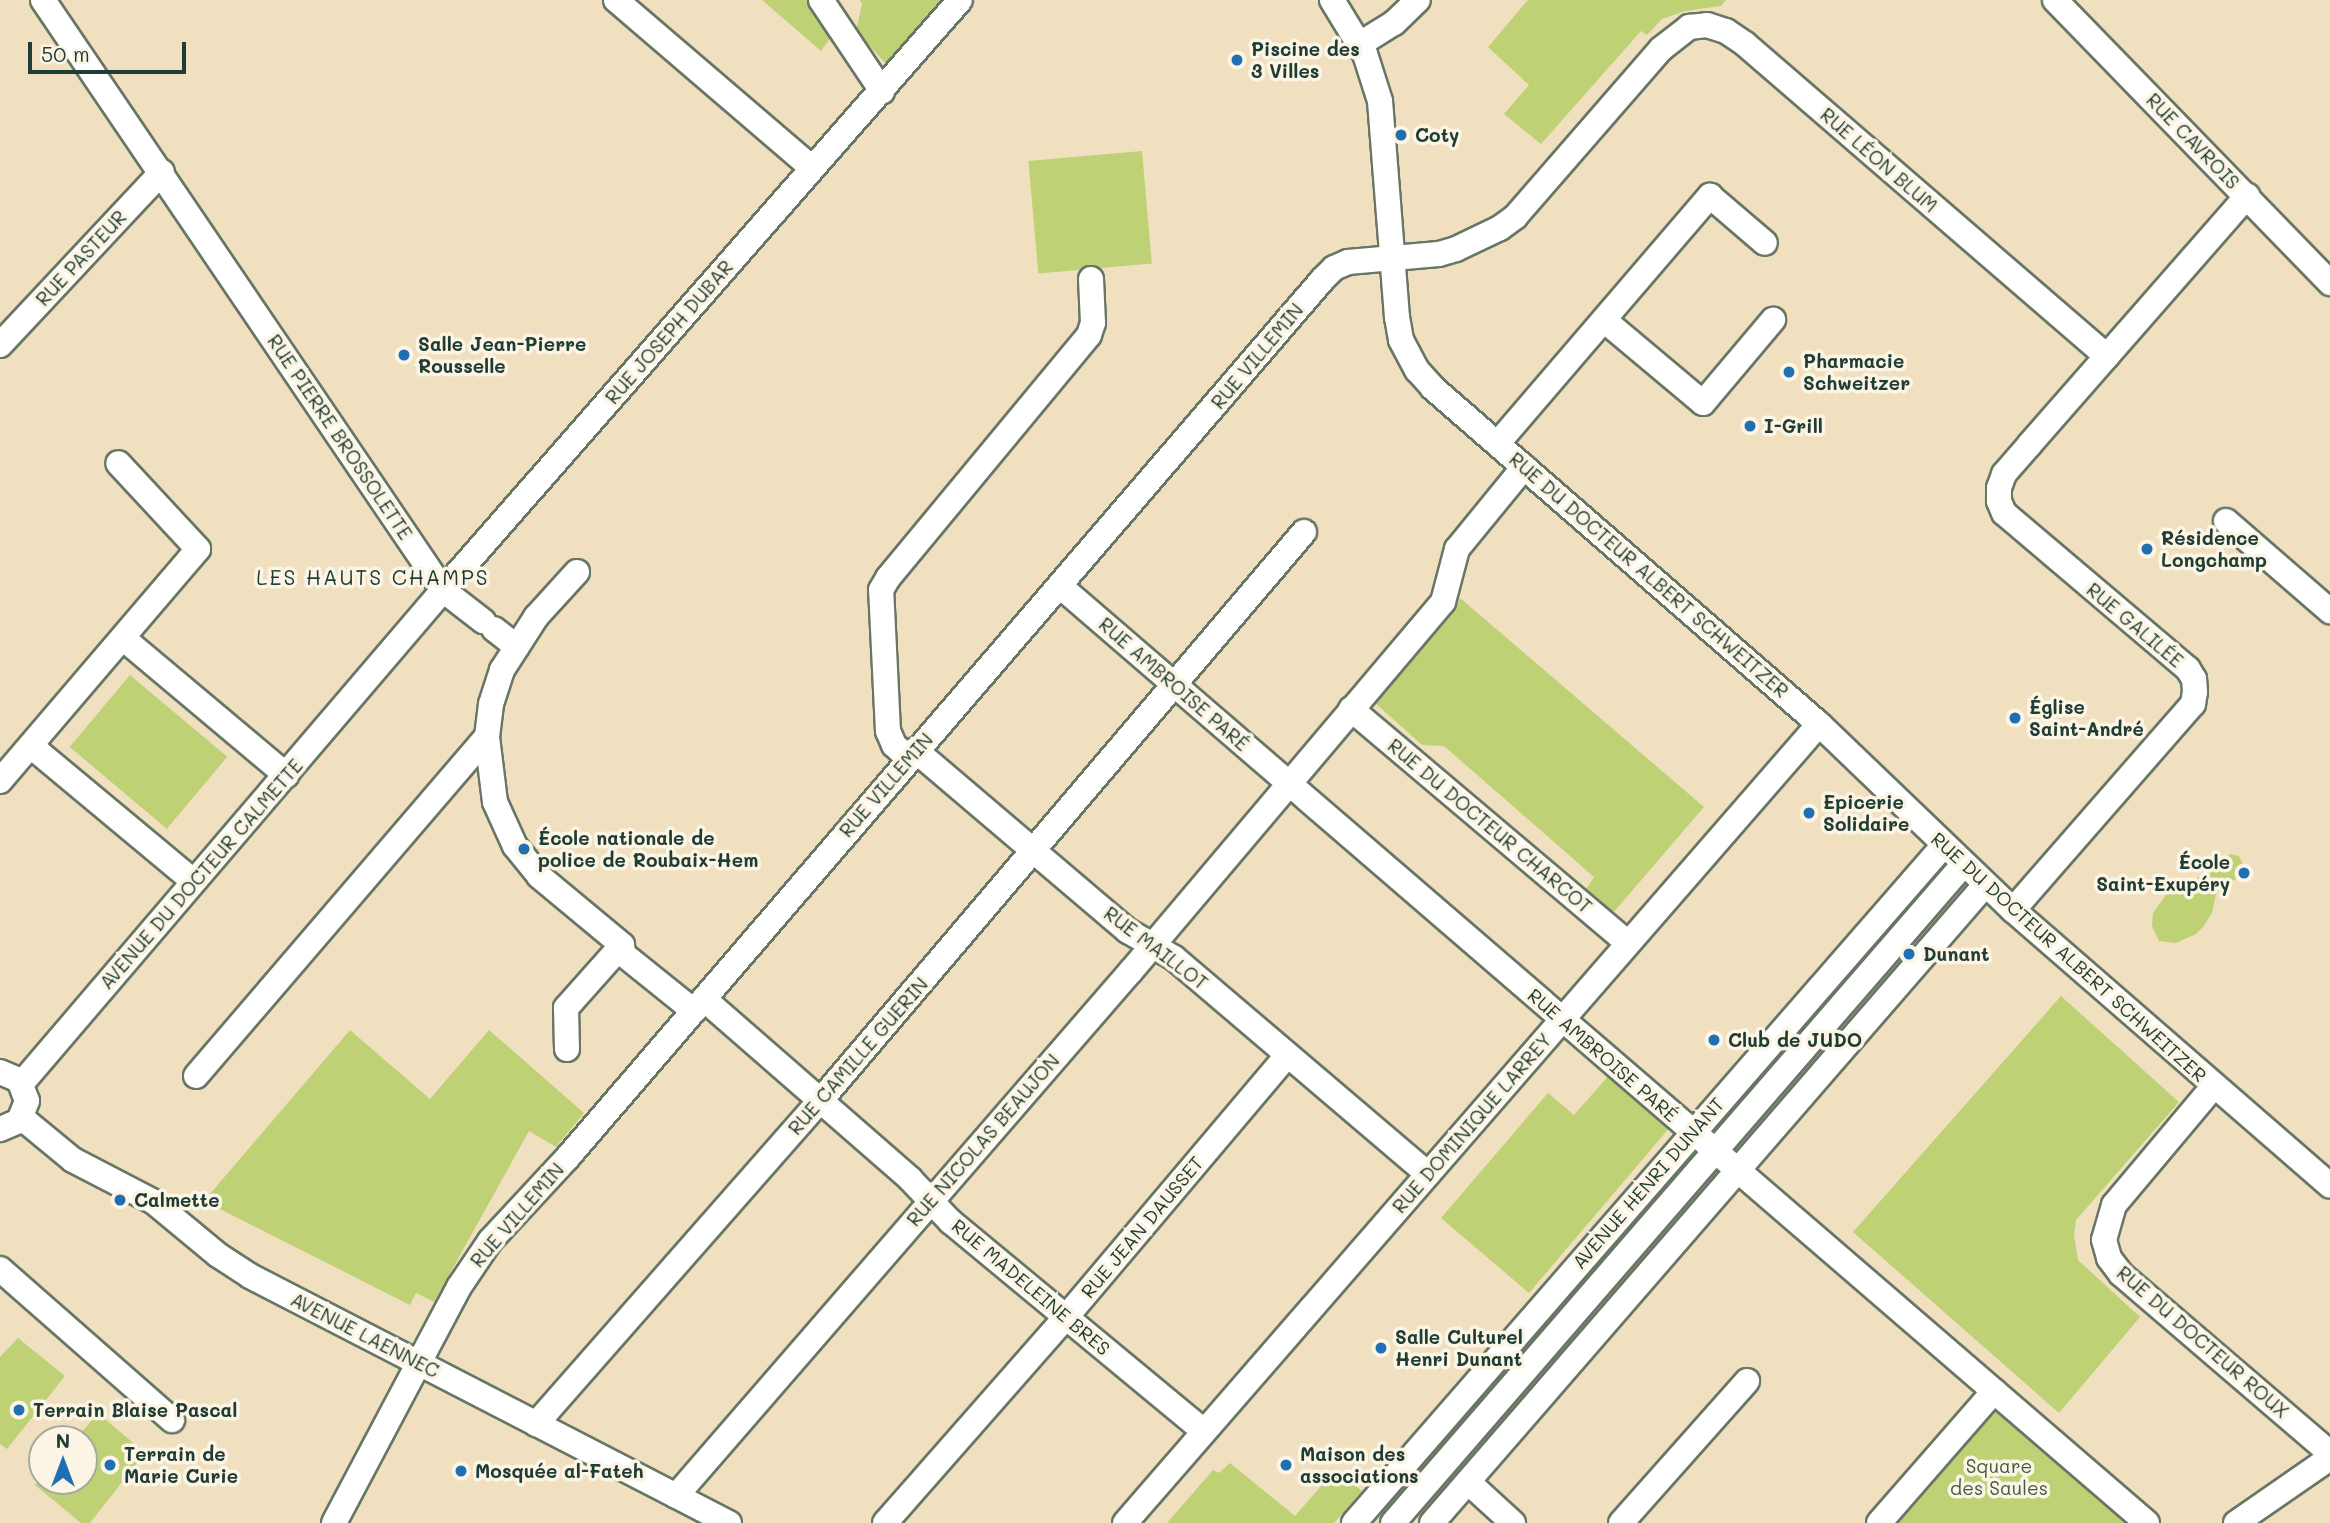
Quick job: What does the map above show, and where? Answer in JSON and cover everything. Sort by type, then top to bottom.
[{"type":"street","name":"RUE PIERRE BROSSOLETTE","points":[[43,0],[443,590],[517,647]]},
{"type":"street","points":[[617,0],[812,168]]},
{"type":"street","points":[[821,0],[882,92]]},
{"type":"street","name":"RUE JOSEPH DUBAR","points":[[381,666],[443,590],[960,0]]},
{"type":"street","name":"RUE DU DOCTEUR ALBERT SCHWEITZER","points":[[1332,0],[1360,44],[1374,80],[1382,113],[1397,317],[1407,356],[1433,388],[1819,724],[1985,885],[2213,1087],[2330,1186]]},
{"type":"street","points":[[1360,44],[1394,23],[1418,0]]},
{"type":"street","name":"RUE CAVROIS","points":[[2055,0],[2330,283]]},
{"type":"street","name":"RUE LÉON BLUM","points":[[1643,69],[1674,37],[1689,27],[1707,25],[1726,32],[2107,356]]},
{"type":"street","name":"RUE VILLEMIN","points":[[334,1523],[467,1274],[490,1241],[699,1005],[1328,273],[1348,262],[1456,250],[1500,228],[1515,217],[1643,69]]},
{"type":"street","name":"RUE PASTEUR","points":[[0,345],[162,172]]},
{"type":"street","name":"RUE DU DOCTEUR ALBERT SCHWEITZER","points":[[1497,443],[1710,197],[1765,243]]},
{"type":"street","points":[[2107,356],[2247,197]]},
{"type":"street","name":"RUE MAILLOT","points":[[1091,279],[1093,323],[1089,335],[888,578],[881,590],[888,731],[894,745],[912,754],[1034,850],[1128,931],[1174,958],[1428,1174]]},
{"type":"street","points":[[1604,320],[1703,403],[1773,320]]},
{"type":"street","name":"RUE GALILÉE","points":[[2013,910],[2193,704],[2194,679],[2188,669],[2004,513],[1999,501],[1998,488],[2004,474],[2107,356]]},
{"type":"street","points":[[0,780],[124,639],[198,549],[118,463]]},
{"type":"street","points":[[1289,783],[1443,602],[1457,549],[1524,467]]},
{"type":"street","points":[[2226,521],[2330,611]]},
{"type":"street","name":"RUE CAMILLE GUERIN","points":[[536,1424],[820,1101],[1304,533]]},
{"type":"street","name":"RUE MADELEINE BRES","points":[[577,572],[537,617],[502,670],[491,704],[487,737],[495,802],[515,846],[539,876],[622,945],[623,954],[699,1005],[820,1101],[931,1200],[951,1222],[1204,1431]]},
{"type":"street","name":"RUE AMBROISE PARÉ","points":[[1060,586],[2147,1523]]},
{"type":"street","points":[[124,639],[286,775]]},
{"type":"street","name":"AVENUE DU DOCTEUR CALMETTE","points":[[11,1078],[194,881],[381,666]]},
{"type":"street","name":"RUE DU DOCTEUR CHARCOT","points":[[1351,709],[1628,943]]},
{"type":"street","name":"RUE DOMINIQUE LARREY","points":[[1125,1523],[1819,724]]},
{"type":"street","points":[[196,1076],[487,737]]},
{"type":"street","points":[[31,746],[194,881]]},
{"type":"street","name":"RUE NICOLAS BEAUJON","points":[[676,1496],[1131,971],[1150,945],[1289,783]]},
{"type":"street","name":"AVENUE HENRI DUNANT","points":[[1354,1523],[1944,845]]},
{"type":"street","name":"AVENUE HENRI DUNANT","points":[[1393,1523],[1964,865]]},
{"type":"street","points":[[1432,1523],[1985,885]]},
{"type":"street","points":[[567,1049],[566,1008],[622,945]]},
{"type":"street","name":"RUE JEAN DAUSSET","points":[[886,1523],[1067,1316],[1287,1056]]},
{"type":"street","points":[[11,1078],[27,1101],[11,1124]]},
{"type":"street","name":"RUE DU DOCTEUR ROUX","points":[[2213,1087],[2114,1205],[2104,1240],[2109,1258],[2121,1274],[2330,1452]]},
{"type":"street","name":"AVENUE LAENNEC","points":[[11,1124],[154,1202],[233,1266],[729,1523]]},
{"type":"street","points":[[0,1269],[172,1420]]},
{"type":"street","points":[[1621,1523],[1747,1381]]},
{"type":"street","points":[[1879,1523],[1994,1391]]},
{"type":"street","points":[[2236,1523],[2330,1458]]},
{"type":"street","points":[[1468,1482],[1513,1523]]},
{"type":"green space","points":[[762,0],[812,0],[834,33],[821,51]]},
{"type":"green space","points":[[860,0],[942,0],[888,66],[856,31],[862,4]]},
{"type":"green space","points":[[1528,0],[1726,0],[1721,6],[1685,11],[1662,19],[1647,35],[1641,31],[1541,144],[1504,114],[1529,85],[1488,47]]},
{"type":"green space","points":[[1142,151],[1152,264],[1038,274],[1028,161]]},
{"type":"green space","points":[[1460,598],[1704,807],[1613,913],[1585,891],[1594,877],[1444,746],[1422,745],[1374,702],[1454,612]]},
{"type":"green space","points":[[130,675],[227,757],[167,829],[70,747]]},
{"type":"green space","points":[[2230,854],[2239,856],[2244,866],[2240,877],[2217,889],[2212,913],[2203,927],[2196,934],[2176,943],[2159,941],[2152,926],[2153,913],[2172,887],[2211,873]]},
{"type":"green space","points":[[2061,996],[2179,1102],[2076,1220],[2074,1235],[2078,1260],[2140,1317],[2059,1413],[1853,1232]]},
{"type":"green space","points":[[350,1030],[430,1099],[489,1030],[584,1113],[556,1147],[529,1131],[434,1302],[416,1293],[410,1305],[204,1201]]},
{"type":"green space","points":[[1610,1074],[1671,1126],[1529,1293],[1441,1218],[1548,1093],[1574,1115]]},
{"type":"green space","name":"Terrain Blaise Pascal","points":[[18,1338],[65,1376],[7,1449],[0,1444],[0,1357]]},
{"type":"green space","name":"Square des Saules","points":[[1995,1411],[2125,1523],[1896,1523]]},
{"type":"green space","name":"Terrain de Marie Curie","points":[[98,1413],[145,1453],[90,1523],[81,1523],[47,1495],[98,1495],[98,1425],[88,1425]]},
{"type":"green space","points":[[1230,1463],[1295,1516],[1336,1469],[1362,1491],[1334,1523],[1167,1523],[1213,1470],[1219,1473]]},
{"type":"place","name":"Piscine des 3 Villes","points":[[1237,60]]},
{"type":"place","name":"Coty","points":[[1401,135]]},
{"type":"place","name":"Salle Jean-Pierre Rousselle","points":[[404,355]]},
{"type":"place","name":"Pharmacie Schweitzer","points":[[1789,372]]},
{"type":"place","name":"I-Grill","points":[[1750,426]]},
{"type":"place","name":"Résidence Longchamp","points":[[2147,549]]},
{"type":"place","name":"Église Saint-André","points":[[2015,718]]},
{"type":"place","name":"Epicerie Solidaire","points":[[1809,813]]},
{"type":"place","name":"École nationale de police de Roubaix-Hem","points":[[524,849]]},
{"type":"place","name":"École Saint-Exupéry","points":[[2244,873]]},
{"type":"place","name":"Dunant","points":[[1909,954]]},
{"type":"place","name":"Club de JUDO","points":[[1714,1040]]},
{"type":"place","name":"Calmette","points":[[120,1200]]},
{"type":"place","name":"Salle Culturel Henri Dunant","points":[[1381,1348]]},
{"type":"place","name":"Terrain Blaise Pascal","points":[[19,1410]]},
{"type":"place","name":"Terrain de Marie Curie","points":[[110,1465]]},
{"type":"place","name":"Maison des associations","points":[[1286,1465]]},
{"type":"place","name":"Mosquée al-Fateh","points":[[461,1471]]},
{"type":"district","name":"LES HAUTS CHAMPS","points":[[373,577]]}]
